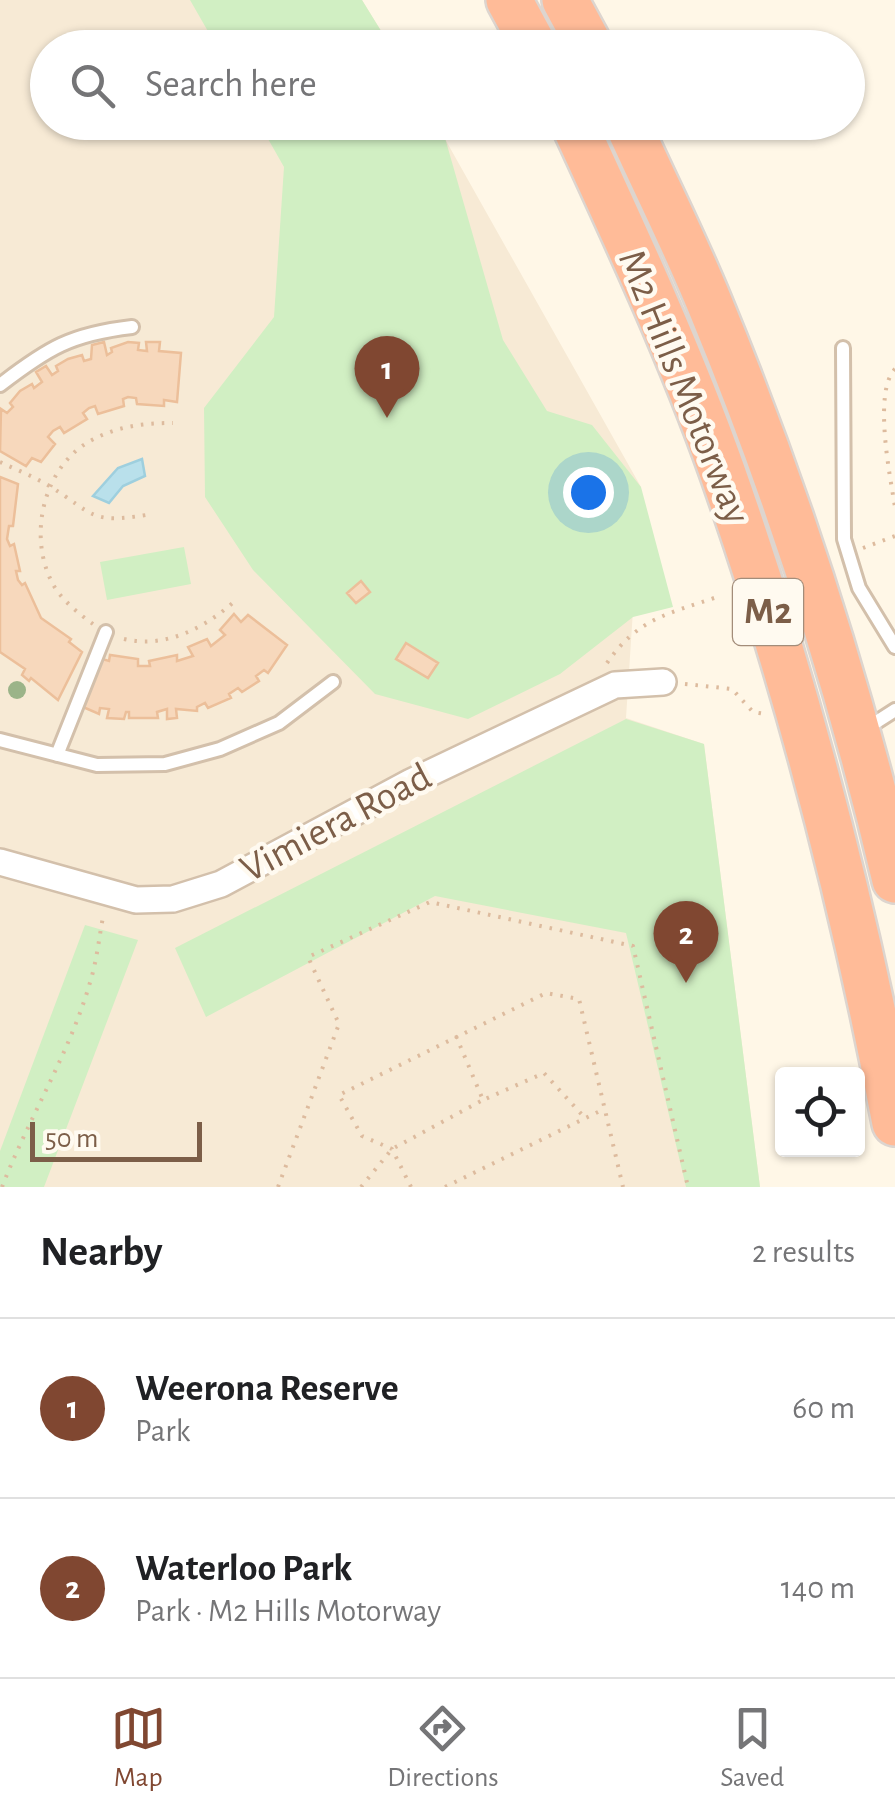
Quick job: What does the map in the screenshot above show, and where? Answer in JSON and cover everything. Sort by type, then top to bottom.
[{"type":"highway","points":[[509,0],[525,30]]},
{"type":"highway","points":[[565,0],[581,30]]},
{"type":"highway","name":"M2 Hills Motorway","points":[[584,140],[686,313],[796,538],[857,733],[895,880]]},
{"type":"highway","name":"M2 Hills Motorway","points":[[632,140],[686,313],[721,469],[798,705],[844,878],[895,1123]]},
{"type":"street","name":"Vimiera Road","points":[[0,862],[136,900],[173,899],[221,884],[412,782],[615,685],[663,682]]},
{"type":"lane","points":[[0,386],[41,354],[90,332],[132,327]]},
{"type":"lane","points":[[843,348],[844,539],[859,588],[895,647]]},
{"type":"lane","points":[[57,755],[106,632]]},
{"type":"lane","points":[[0,740],[97,765],[165,764],[220,750],[279,723],[334,682]]},
{"type":"lane","points":[[857,733],[895,710]]},
{"type":"path","points":[[895,369],[888,376],[883,427],[895,507]]},
{"type":"path","points":[[174,423],[140,423],[88,442],[66,462],[43,504],[40,533],[44,561],[55,587],[76,612],[106,632],[129,641],[160,640],[190,632],[216,618],[236,599]]},
{"type":"path","points":[[0,462],[51,487],[85,513],[116,520],[146,516]]},
{"type":"path","points":[[863,548],[895,536]]},
{"type":"path","points":[[606,665],[638,627],[717,597]]},
{"type":"path","points":[[663,682],[732,689],[753,712],[767,714],[798,705]]},
{"type":"path","points":[[2,1187],[91,979],[107,893]]},
{"type":"path","points":[[278,1187],[338,1024],[308,957],[430,902],[633,946],[688,1187]]},
{"type":"path","points":[[412,1187],[392,1150],[362,1136],[339,1095],[546,993],[579,1000],[623,1187]]},
{"type":"path","points":[[456,1036],[483,1100]]},
{"type":"path","points":[[361,1187],[392,1150],[483,1100],[544,1073],[585,1118]]},
{"type":"path","points":[[445,1187],[604,1108]]},
{"type":"shaded area","points":[[0,0],[362,0],[381,30],[30,30],[30,140],[446,140],[641,487],[626,718],[704,744],[760,1187],[0,1187]]},
{"type":"green space","points":[[190,0],[362,0],[381,30],[207,30]]},
{"type":"green space","points":[[269,140],[446,140],[503,340],[547,411],[592,425],[641,487],[673,607],[633,617],[560,674],[468,719],[375,694],[253,570],[205,497],[204,408],[274,317],[284,167]]},
{"type":"green space","points":[[184,547],[191,584],[107,600],[100,562]]},
{"type":"green space","points":[[626,719],[704,744],[760,1187],[686,1187],[626,933],[435,896],[206,1017],[175,948]]},
{"type":"green space","points":[[85,925],[138,940],[44,1187],[0,1187],[0,1151]]},
{"type":"water","points":[[142,459],[145,476],[123,486],[109,503],[93,496],[118,468]]},
{"type":"building","points":[[104,342],[107,355],[111,348],[128,342],[139,343],[138,350],[147,351],[146,342],[160,342],[159,351],[181,353],[177,402],[164,400],[164,406],[137,404],[136,398],[128,397],[123,399],[124,406],[98,414],[95,406],[89,408],[83,413],[87,419],[64,433],[60,427],[53,431],[48,437],[55,444],[41,462],[32,458],[26,466],[0,451],[1,409],[7,413],[20,391],[42,382],[36,372],[46,366],[52,375],[58,371],[56,366],[68,359],[82,355],[84,361],[91,359],[92,345]]},
{"type":"building","points":[[0,477],[18,484],[13,526],[9,526],[7,539],[10,546],[14,544],[18,580],[22,585],[25,583],[41,618],[82,652],[58,700],[31,678],[29,681],[22,675],[25,669],[0,652]]},
{"type":"building","points":[[361,581],[370,592],[356,603],[347,593]]},
{"type":"building","points":[[234,614],[241,622],[248,615],[287,645],[268,673],[264,670],[256,676],[259,681],[242,692],[238,688],[229,694],[231,698],[208,708],[205,703],[197,711],[176,709],[177,718],[167,719],[167,709],[157,712],[158,718],[129,718],[126,712],[124,719],[107,718],[109,709],[100,708],[99,714],[83,707],[99,658],[109,661],[110,655],[138,659],[138,666],[150,666],[149,661],[177,655],[177,661],[193,656],[188,647],[207,639],[211,646],[225,635],[220,630]]},
{"type":"building","points":[[406,643],[438,663],[428,678],[396,659]]},
{"type":"place","name":"Weerona Reserve","points":[[387,418]]},
{"type":"place","name":"Waterloo Park","points":[[686,983]]}]
